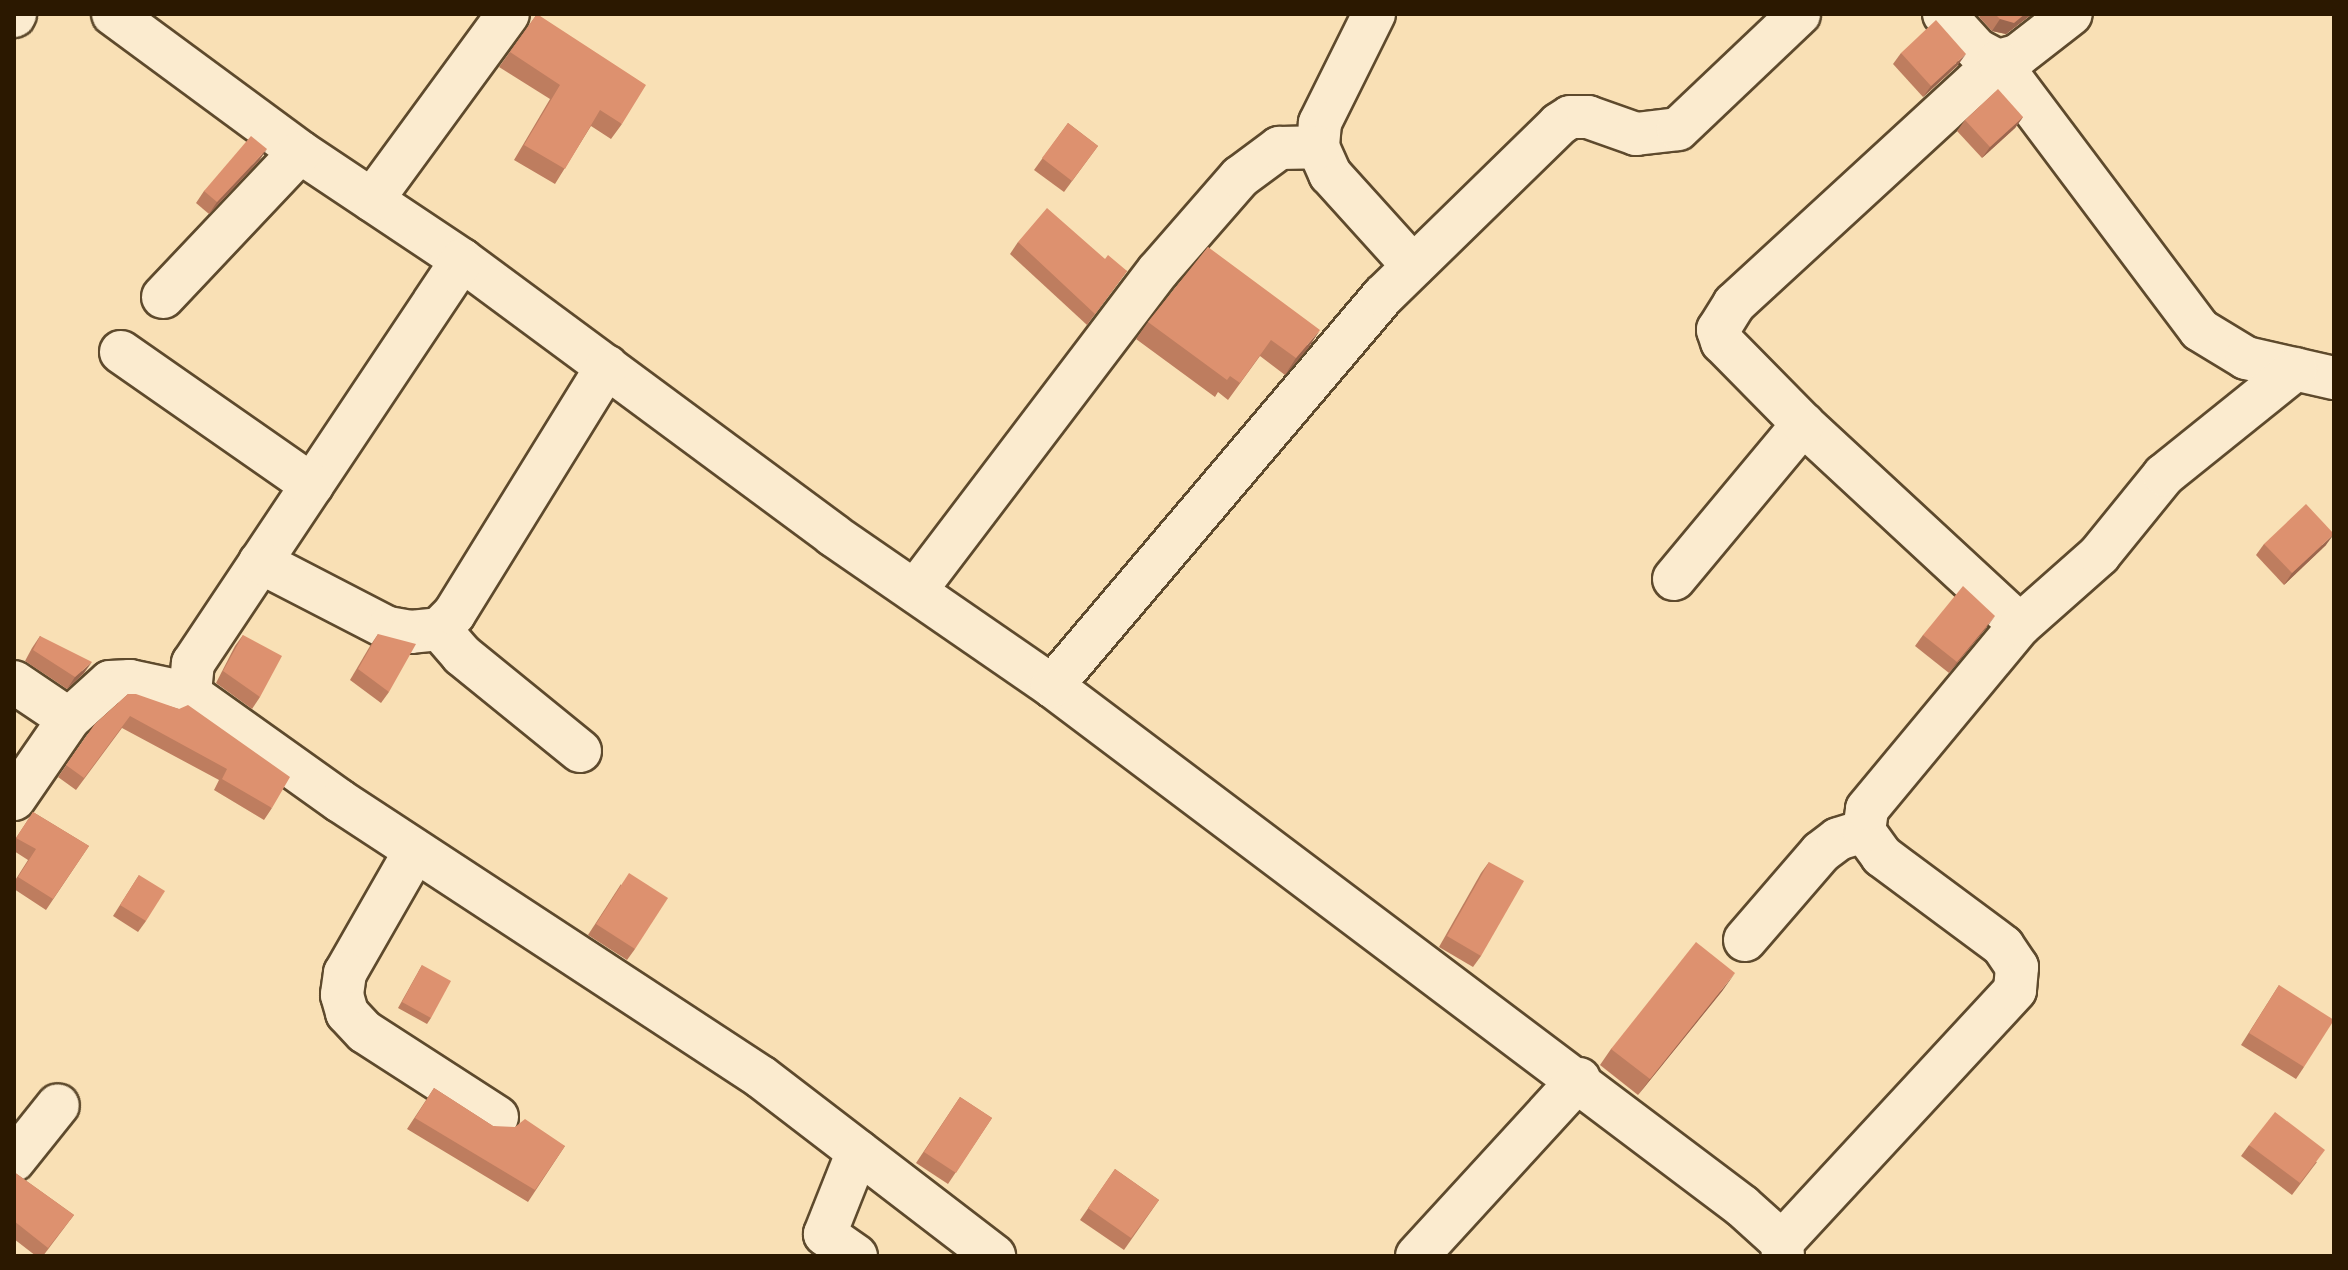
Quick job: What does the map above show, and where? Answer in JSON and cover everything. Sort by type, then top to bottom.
[{"type":"street","points":[[114,14],[300,152],[462,260],[915,591],[1052,686],[1579,1079],[1783,1249],[2015,990],[2017,967],[2003,946],[1882,856],[1864,831],[1867,809],[2020,625],[2084,571],[2183,456],[2315,374]]},
{"type":"street","points":[[372,200],[508,14]]},
{"type":"street","points":[[1374,14],[1320,123],[1318,147],[1330,174],[1413,266]]},
{"type":"street","points":[[1052,686],[1413,266],[1559,124],[1570,117],[1588,117],[1636,134],[1678,129],[1799,14]]},
{"type":"street","points":[[1944,14],[1977,50],[1998,61],[2186,316],[2246,358],[2315,374]]},
{"type":"street","points":[[2020,625],[1803,424],[1722,342],[1718,330],[1723,316],[1998,61],[2017,56],[2071,14]]},
{"type":"street","points":[[915,591],[1158,271],[1240,177],[1279,148],[1318,147]]},
{"type":"street","points":[[163,297],[300,152]]},
{"type":"street","points":[[190,694],[193,663],[462,260]]},
{"type":"street","points":[[121,352],[312,485]]},
{"type":"street","points":[[260,562],[388,628],[411,632],[439,629],[454,614],[607,366]]},
{"type":"street","points":[[1674,579],[1803,424]]},
{"type":"street","points":[[439,629],[462,655],[580,751]]},
{"type":"street","points":[[14,799],[69,719],[110,682],[130,681],[190,694],[415,851],[761,1077],[994,1256]]},
{"type":"street","points":[[14,682],[69,719]]},
{"type":"street","points":[[1745,940],[1821,852],[1838,839],[1864,831]]},
{"type":"street","points":[[415,851],[345,973],[345,1004],[365,1032],[497,1117]]},
{"type":"street","points":[[1417,1256],[1579,1079]]},
{"type":"street","points":[[14,1160],[58,1105]]},
{"type":"street","points":[[856,1256],[825,1234],[858,1151]]},
{"type":"building","points":[[537,14],[646,85],[622,124],[600,110],[565,169],[524,145],[560,85],[510,52]]},
{"type":"building","points":[[1995,14],[2025,14],[2014,23]]},
{"type":"building","points":[[1936,20],[1966,54],[1931,86],[1901,53]]},
{"type":"building","points":[[1998,89],[2023,117],[1990,147],[1965,120]]},
{"type":"building","points":[[1068,123],[1098,146],[1072,181],[1042,158]]},
{"type":"building","points":[[251,136],[267,149],[217,202],[204,191]]},
{"type":"building","points":[[1047,208],[1105,259],[1108,255],[1127,271],[1095,314],[1018,242]]},
{"type":"building","points":[[1208,247],[1320,330],[1296,358],[1271,340],[1240,383],[1230,376],[1227,380],[1148,322]]},
{"type":"building","points":[[2306,504],[2334,534],[2292,573],[2264,544]]},
{"type":"building","points":[[1963,586],[1995,616],[1957,662],[1923,635]]},
{"type":"building","points":[[378,634],[416,644],[389,692],[358,669]]},
{"type":"building","points":[[243,635],[282,656],[260,697],[223,671]]},
{"type":"building","points":[[40,636],[92,662],[75,677],[33,650]]},
{"type":"building","points":[[128,694],[179,709],[188,705],[290,777],[272,808],[222,779],[227,769],[130,716],[84,778],[66,765],[95,724]]},
{"type":"building","points":[[33,812],[89,846],[53,899],[18,877],[36,849],[16,838]]},
{"type":"building","points":[[1489,862],[1524,881],[1481,956],[1447,936]]},
{"type":"building","points":[[629,873],[668,898],[635,949],[596,924]]},
{"type":"building","points":[[139,875],[165,891],[146,921],[120,905]]},
{"type":"building","points":[[1696,942],[1735,973],[1650,1079],[1611,1049]]},
{"type":"building","points":[[422,965],[451,981],[431,1018],[402,1002]]},
{"type":"building","points":[[2279,985],[2334,1020],[2304,1067],[2249,1033]]},
{"type":"building","points":[[434,1088],[493,1126],[515,1127],[525,1119],[565,1146],[535,1190],[415,1118]]},
{"type":"building","points":[[960,1097],[992,1118],[956,1173],[924,1152]]},
{"type":"building","points":[[2275,1112],[2325,1150],[2300,1183],[2249,1145]]},
{"type":"building","points":[[1115,1169],[1159,1200],[1131,1238],[1088,1208]]},
{"type":"building","points":[[14,1172],[74,1215],[48,1248],[14,1221]]}]
